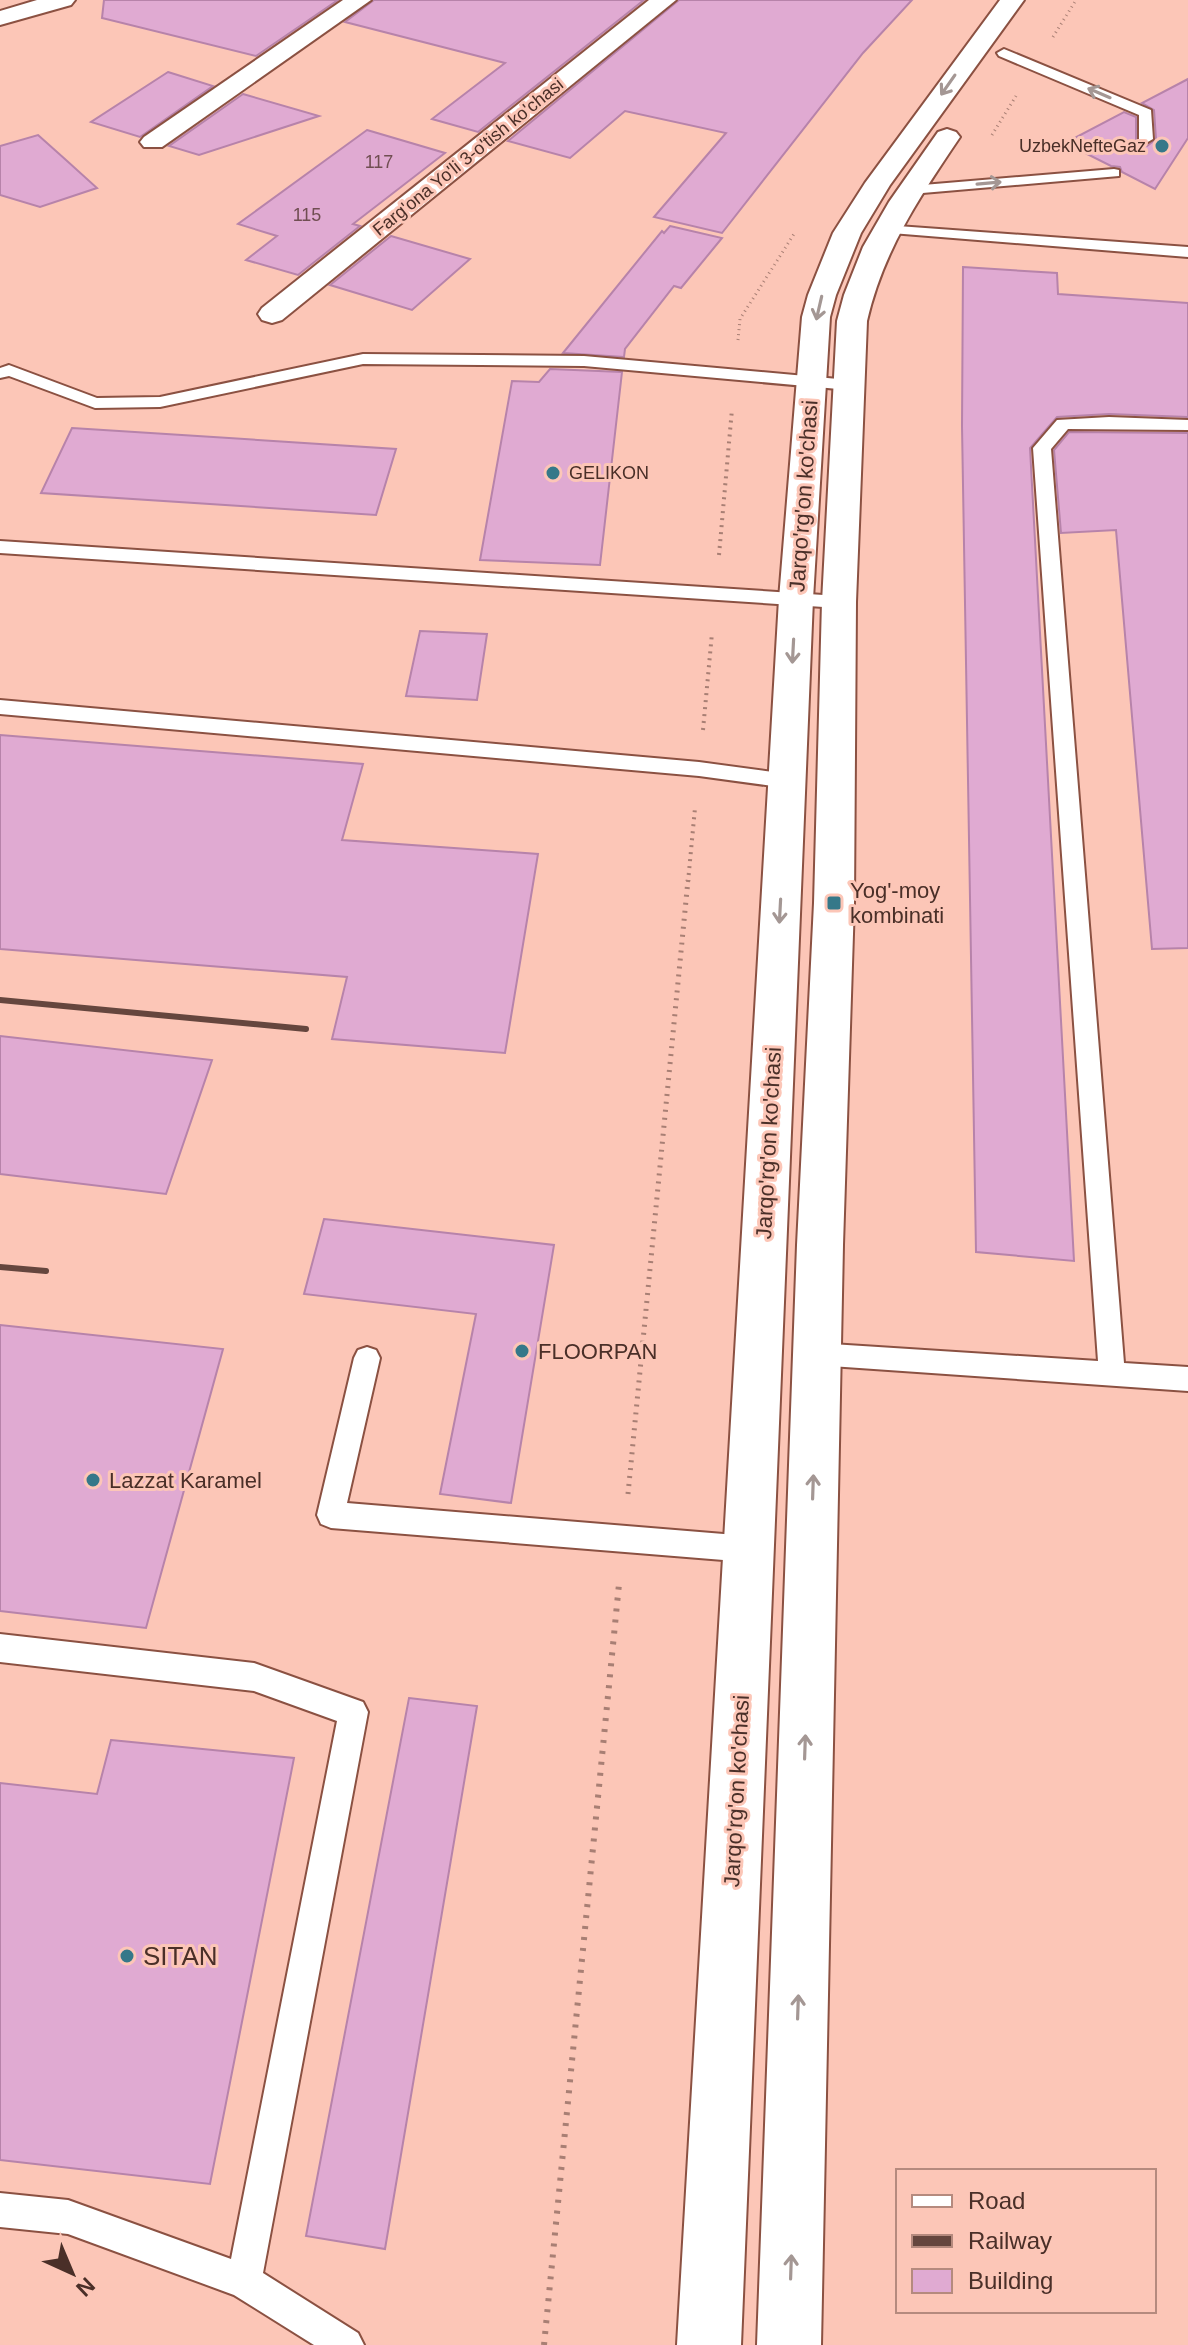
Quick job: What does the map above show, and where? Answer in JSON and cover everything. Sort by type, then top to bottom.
[{"type":"main road","points":[[0,18],[63,0]]},
{"type":"main road","points":[[153,142],[359,0]]},
{"type":"main road","name":"Farg'ona Yo'li 3-o'tish ko'chasi","points":[[272,314],[664,0]]},
{"type":"main road","name":"Jarqo'rg'on ko'chasi","points":[[789,2345],[816,1354],[834,903],[839,602],[830,383],[816,317],[847,233],[878,183],[1012,0]]},
{"type":"main road","name":"Jarqo'rg'on ko'chasi","points":[[709,2345],[796,599],[830,383],[856,300],[884,229],[1004,53],[1045,0]]},
{"type":"lane","points":[[1004,53],[1146,113],[1146,139]]},
{"type":"lane","points":[[911,190],[1114,173]]},
{"type":"lane","points":[[884,229],[1188,252]]},
{"type":"lane","points":[[0,373],[9,370],[95,403],[160,402],[363,359],[584,361],[830,383]]},
{"type":"lane","points":[[1112,1374],[1042,448],[1063,424],[1188,425]]},
{"type":"lane","points":[[0,547],[839,602]]},
{"type":"lane","points":[[0,707],[699,769],[787,781]]},
{"type":"lane","points":[[816,1354],[1188,1379]]},
{"type":"lane","points":[[367,1358],[331,1515],[748,1549]]},
{"type":"lane","points":[[0,1648],[254,1677],[353,1712],[244,2281]]},
{"type":"lane","points":[[0,2210],[68,2217],[244,2281],[346,2345]]},
{"type":"path","points":[[544,2345],[716,594],[740,319],[797,230]]},
{"type":"building","points":[[104,0],[338,0],[256,56],[102,18]]},
{"type":"building","points":[[374,0],[644,0],[478,132],[432,119],[505,63],[345,22]]},
{"type":"building","points":[[679,0],[912,0],[863,53],[722,233],[654,217],[726,133],[625,111],[570,158],[508,141]]},
{"type":"building","points":[[168,72],[213,86],[140,137],[91,122]]},
{"type":"building","points":[[1188,79],[1188,138],[1155,189],[1122,172],[1120,167],[1111,166],[1065,143],[1124,112],[1136,117],[1136,139],[1147,146],[1156,139],[1154,110],[1142,103]]},
{"type":"building","points":[[243,94],[319,116],[199,155],[169,146]]},
{"type":"building","points":[[367,130],[445,153],[353,224],[360,226],[298,275],[246,260],[277,236],[238,224]]},
{"type":"building","points":[[38,135],[97,188],[40,207],[0,195],[0,146]]},
{"type":"building","points":[[670,226],[722,238],[681,288],[674,286],[625,349],[624,357],[563,353],[662,231],[664,233]]},
{"type":"building","points":[[391,236],[470,259],[412,310],[330,285]]},
{"type":"building","points":[[963,267],[1057,273],[1058,294],[1188,303],[1188,417],[1109,414],[1057,417],[1030,448],[1074,1261],[976,1252],[962,426]]},
{"type":"building","name":"GELIKON","points":[[550,369],[622,372],[600,565],[480,560],[512,381],[539,382]]},
{"type":"building","points":[[72,428],[396,449],[376,515],[41,493]]},
{"type":"building","points":[[1069,432],[1188,433],[1188,948],[1152,949],[1116,530],[1061,533],[1054,450]]},
{"type":"building","points":[[420,631],[487,634],[477,700],[406,696]]},
{"type":"building","points":[[0,735],[363,764],[342,840],[538,854],[505,1053],[332,1039],[347,977],[0,949]]},
{"type":"building","points":[[0,1036],[212,1060],[166,1194],[0,1174]]},
{"type":"building","points":[[324,1219],[554,1245],[511,1503],[440,1494],[476,1314],[304,1294]]},
{"type":"building","name":"Lazzat Karamel","points":[[0,1325],[223,1349],[146,1628],[0,1611]]},
{"type":"building","points":[[409,1698],[477,1706],[385,2249],[306,2236]]},
{"type":"building","name":"SITAN","points":[[111,1740],[294,1758],[210,2184],[0,2160],[0,1783],[97,1794]]},
{"type":"railway","points":[[0,1000],[306,1029]]},
{"type":"railway","points":[[0,1267],[46,1271]]},
{"type":"place","name":"UzbekNefteGaz","points":[[1162,146]]},
{"type":"place","name":"GELIKON","points":[[553,473]]},
{"type":"place","name":"Yog'-moy kombinati","points":[[834,903]]},
{"type":"place","name":"FLOORPAN","points":[[522,1351]]},
{"type":"place","name":"Lazzat Karamel","points":[[93,1480]]},
{"type":"place","name":"SITAN","points":[[127,1956]]}]
